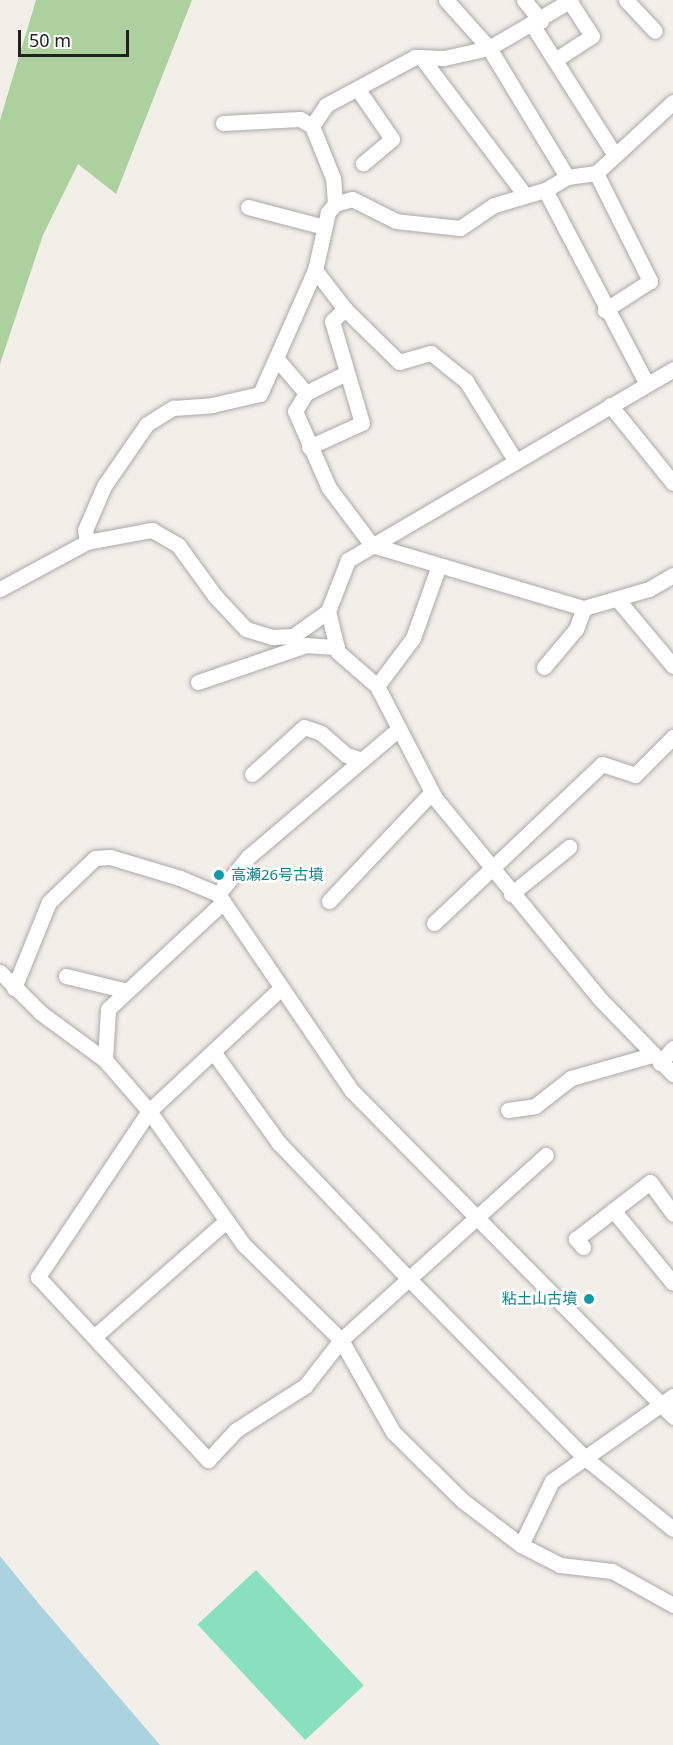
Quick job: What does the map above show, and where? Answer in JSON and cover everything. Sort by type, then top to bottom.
[{"type":"street","points":[[446,0],[489,48],[567,177]]},
{"type":"street","points":[[524,0],[555,60],[615,155]]},
{"type":"street","points":[[626,0],[655,31]]},
{"type":"street","points":[[312,126],[326,105],[359,92],[421,57],[489,48],[537,23],[570,1],[592,36],[555,60]]},
{"type":"street","points":[[421,57],[525,195]]},
{"type":"street","points":[[359,92],[392,139],[363,163]]},
{"type":"street","points":[[335,204],[352,199],[396,221],[460,228],[494,205],[545,190],[567,177],[596,173],[673,102]]},
{"type":"street","points":[[87,542],[85,530],[104,486],[147,424],[173,408],[212,405],[260,394],[315,270],[324,227],[335,204],[333,178],[312,126],[300,119],[224,123]]},
{"type":"street","points":[[596,173],[650,281],[605,310]]},
{"type":"street","points":[[545,190],[605,310],[647,384]]},
{"type":"street","points":[[248,207],[324,227]]},
{"type":"street","points":[[315,270],[345,309],[399,362],[431,352],[466,381],[515,460]]},
{"type":"street","points":[[309,447],[362,423],[332,321],[345,309]]},
{"type":"street","points":[[276,358],[306,393]]},
{"type":"street","points":[[4,584],[87,542],[152,530],[178,545],[215,596],[246,629],[273,637],[293,636],[328,611],[348,560],[673,369]]},
{"type":"street","points":[[346,373],[306,393],[296,411],[309,447],[329,488],[372,544],[438,568],[584,608],[618,600],[673,574]]},
{"type":"street","points":[[610,405],[673,483]]},
{"type":"street","points":[[377,686],[413,638],[438,568]]},
{"type":"street","points":[[618,600],[673,666]]},
{"type":"street","points":[[544,667],[576,629],[584,608]]},
{"type":"street","points":[[328,611],[337,647],[377,686],[397,730],[432,792],[511,894],[656,1059],[673,1074]]},
{"type":"street","points":[[198,682],[306,645],[337,647]]},
{"type":"street","points":[[252,774],[304,727],[321,733],[346,755],[362,760]]},
{"type":"street","points":[[105,1060],[108,1009],[123,990],[220,898],[248,857],[397,730]]},
{"type":"street","points":[[434,923],[493,872],[602,764],[635,775],[673,737]]},
{"type":"street","points":[[329,902],[432,792]]},
{"type":"street","points":[[511,894],[569,847]]},
{"type":"street","points":[[14,988],[49,902],[95,858],[110,857],[180,878],[220,898],[352,1091],[479,1215],[673,1417]]},
{"type":"street","points":[[0,972],[14,988],[70,1038],[105,1060],[149,1112],[244,1245],[341,1340],[393,1432],[463,1501],[520,1545],[560,1565],[612,1571],[673,1605]]},
{"type":"street","points":[[66,976],[123,990]]},
{"type":"street","points":[[281,988],[149,1112],[38,1277],[208,1460],[236,1430],[305,1386],[341,1340],[546,1155]]},
{"type":"street","points":[[508,1110],[535,1106],[571,1078],[656,1059],[673,1048]]},
{"type":"street","points":[[214,1053],[279,1143],[409,1279],[584,1457],[673,1529]]},
{"type":"street","points":[[584,1247],[576,1239],[650,1182],[673,1214]]},
{"type":"street","points":[[613,1210],[673,1283]]},
{"type":"street","points":[[94,1337],[226,1221]]},
{"type":"street","points":[[520,1545],[552,1480],[673,1396]]},
{"type":"green space","points":[[36,0],[192,0],[116,194],[78,164],[43,235],[0,364],[0,120]]},
{"type":"green space","points":[[256,1570],[364,1686],[305,1740],[197,1625]]},
{"type":"water","points":[[0,1556],[39,1604],[160,1745],[0,1745]]},
{"type":"place","name":"高瀬26号古墳","points":[[219,875]]},
{"type":"place","name":"粘土山古墳","points":[[589,1299]]}]
